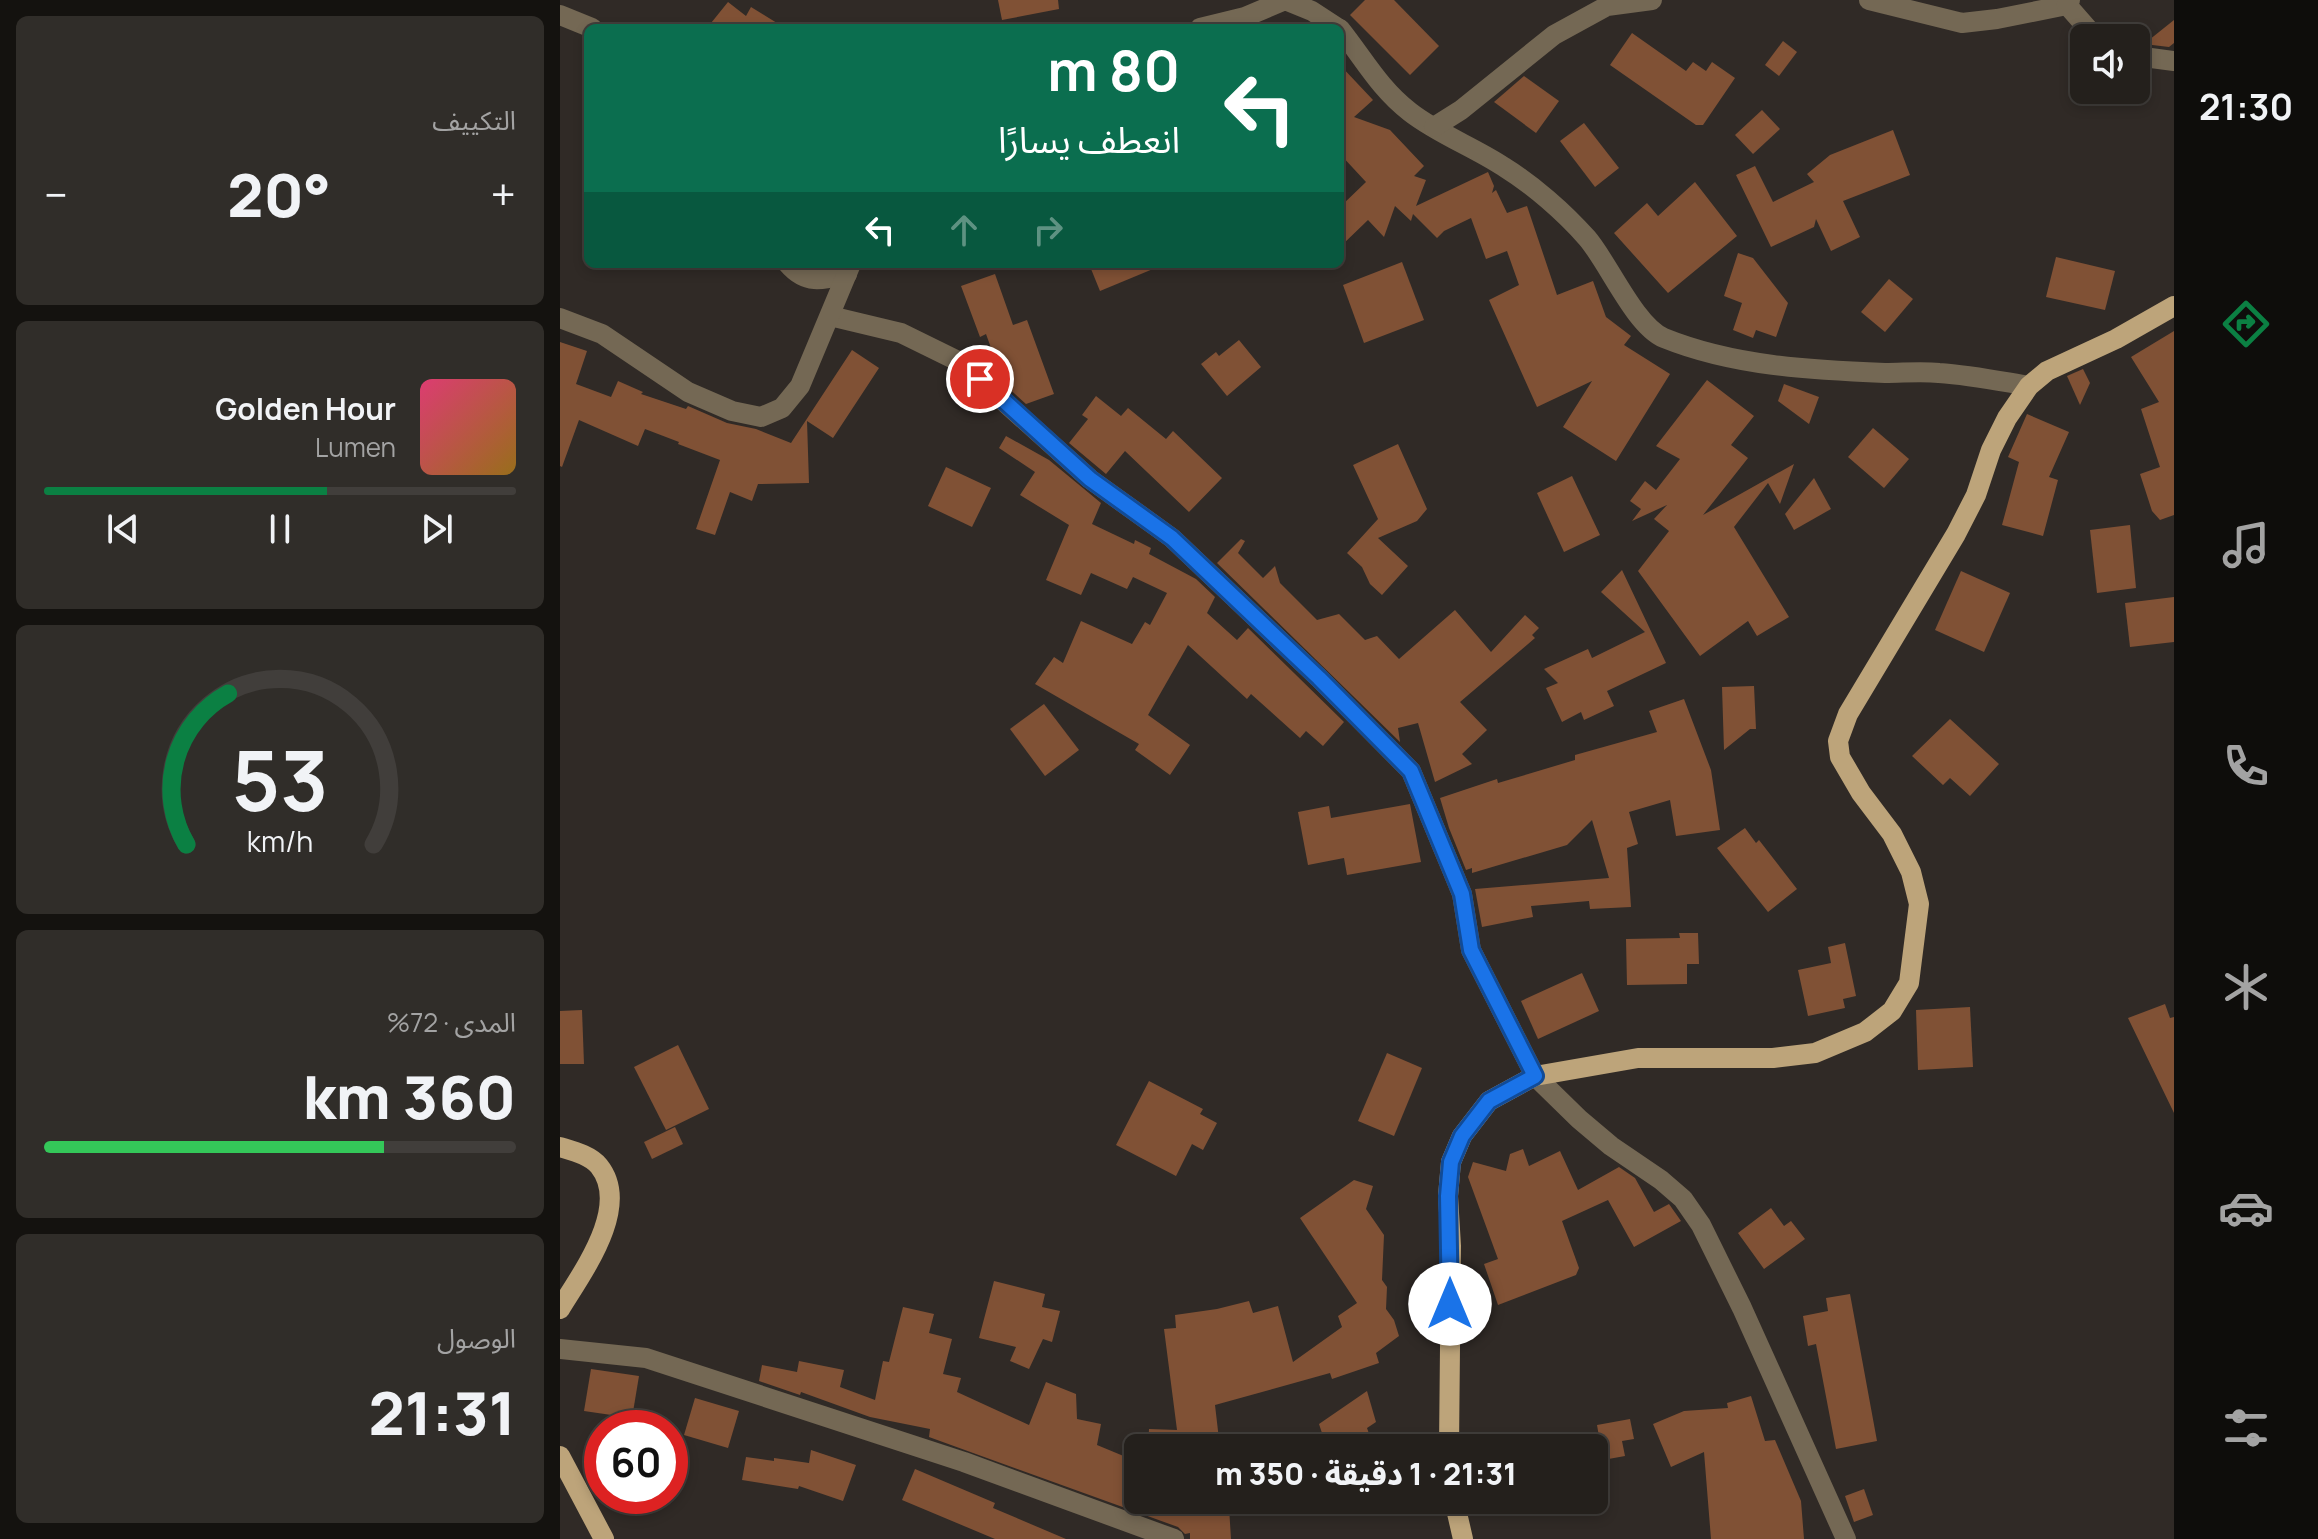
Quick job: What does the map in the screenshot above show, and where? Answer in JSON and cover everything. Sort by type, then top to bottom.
[{"type":"main road","points":[[1449,1434],[1451,1246],[1448,1196],[1451,1162],[1462,1136],[1489,1101],[1535,1076],[1638,1058],[1773,1058],[1815,1053],[1865,1032],[1892,1011],[1909,983],[1919,904],[1911,872],[1892,834],[1840,757],[1838,741],[1848,714],[1956,534],[1976,495],[1991,450],[2007,418],[2029,386],[2047,371],[2116,339],[2174,306]]},
{"type":"main road","points":[[560,1147],[587,1157],[599,1166],[607,1183],[609,1207],[594,1252],[560,1309]]},
{"type":"main road","points":[[560,1456],[604,1539]]},
{"type":"main road","points":[[1457,1514],[1463,1539]]},
{"type":"street","points":[[1216,24],[1245,17],[1285,0],[1333,24]]},
{"type":"street","points":[[1434,127],[1461,110],[1554,35],[1607,6],[1652,0]]},
{"type":"street","points":[[1869,0],[1962,23],[1997,19],[2069,3],[2085,24]]},
{"type":"street","points":[[560,15],[584,25]]},
{"type":"street","points":[[1344,35],[1382,88],[1411,114],[1506,168],[1588,239],[1638,313],[1660,336],[1745,360],[1786,366],[1831,371],[1935,372],[2029,386]]},
{"type":"street","points":[[2150,58],[2174,61]]},
{"type":"street","points":[[791,268],[816,281],[849,269]]},
{"type":"street","points":[[560,318],[602,334],[688,392],[732,411],[761,417],[782,408],[800,386],[849,269]]},
{"type":"street","points":[[830,316],[901,333],[960,362],[1090,479],[1172,538],[1411,771],[1462,894],[1471,950],[1535,1076],[1611,1146],[1683,1199],[1701,1225],[1742,1308],[1846,1539]]},
{"type":"street","points":[[560,1349],[646,1358],[964,1462],[1174,1539]]},
{"type":"building","points":[[998,0],[1058,0],[1059,9],[1002,20]]},
{"type":"building","points":[[1365,0],[1394,0],[1439,46],[1410,75],[1350,15]]},
{"type":"building","points":[[728,2],[746,16],[751,7],[779,24],[710,24]]},
{"type":"building","points":[[2174,20],[2174,43],[2169,47],[2150,45],[2150,39]]},
{"type":"building","points":[[1632,33],[1686,71],[1693,62],[1706,71],[1712,62],[1735,78],[1703,125],[1696,125],[1610,65]]},
{"type":"building","points":[[1783,41],[1797,52],[1779,76],[1765,65]]},
{"type":"building","points":[[1344,69],[1373,100],[1354,117],[1390,130],[1424,166],[1414,176],[1426,180],[1416,206],[1488,172],[1494,186],[1492,193],[1496,190],[1507,213],[1527,206],[1557,295],[1593,281],[1606,317],[1631,336],[1624,345],[1670,374],[1616,461],[1563,427],[1592,381],[1537,407],[1489,300],[1519,285],[1507,251],[1486,259],[1471,218],[1444,231],[1437,238],[1413,214],[1411,221],[1395,206],[1384,237],[1368,220],[1344,243],[1344,203],[1366,182],[1344,158]]},
{"type":"building","points":[[1524,76],[1559,101],[1536,133],[1494,102]]},
{"type":"building","points":[[1762,110],[1780,129],[1753,154],[1735,135]]},
{"type":"building","points":[[1584,123],[1619,168],[1595,187],[1560,141]]},
{"type":"building","points":[[1893,130],[1910,175],[1843,201],[1860,237],[1831,251],[1816,219],[1814,227],[1771,247],[1736,175],[1755,166],[1773,202],[1814,182],[1807,174],[1830,155]]},
{"type":"building","points":[[1695,182],[1737,236],[1668,293],[1614,233],[1647,203],[1658,216]]},
{"type":"building","points":[[1738,253],[1753,258],[1788,303],[1776,337],[1756,330],[1753,338],[1733,330],[1742,303],[1724,296]]},
{"type":"building","points":[[2056,257],[2115,271],[2105,310],[2046,297]]},
{"type":"building","points":[[1402,262],[1424,320],[1364,343],[1343,285]]},
{"type":"building","points":[[1091,268],[1155,268],[1100,291]]},
{"type":"building","points":[[995,274],[1013,325],[1027,320],[1054,394],[1026,404],[1004,384],[986,334],[980,337],[961,286]]},
{"type":"building","points":[[1889,279],[1913,299],[1885,332],[1861,312]]},
{"type":"building","points":[[2174,331],[2174,515],[2160,520],[2152,511],[2140,474],[2160,467],[2141,409],[2159,402],[2131,357]]},
{"type":"building","points":[[1239,340],[1261,367],[1227,396],[1201,364],[1216,352],[1219,356]]},
{"type":"building","points":[[560,342],[587,351],[576,384],[611,397],[618,381],[643,392],[641,394],[686,409],[688,406],[727,423],[756,429],[791,443],[852,350],[879,368],[833,438],[807,421],[809,483],[758,484],[752,501],[730,492],[715,535],[696,529],[720,460],[645,429],[638,446],[579,420],[560,466]]},
{"type":"building","points":[[2083,369],[2090,383],[2080,405],[2067,376]]},
{"type":"building","points":[[1707,380],[1754,416],[1731,445],[1748,458],[1703,515],[1794,464],[1780,504],[1768,483],[1734,527],[1789,617],[1757,636],[1748,621],[1700,656],[1638,571],[1669,531],[1654,519],[1667,505],[1632,521],[1641,509],[1630,501],[1645,481],[1656,490],[1680,459],[1656,446]]},
{"type":"building","points":[[1784,384],[1819,397],[1809,424],[1778,401]]},
{"type":"building","points":[[1096,396],[1121,416],[1128,408],[1166,439],[1173,431],[1222,478],[1189,512],[1125,451],[1106,474],[1069,443],[1088,419],[1082,415]]},
{"type":"building","points":[[2027,414],[2069,432],[2049,477],[2058,480],[2043,536],[2002,525],[2019,462],[2008,457]]},
{"type":"building","points":[[1873,428],[1909,459],[1884,488],[1848,457]]},
{"type":"building","points":[[1006,436],[1049,460],[1101,503],[1092,524],[1134,544],[1135,540],[1151,548],[1149,554],[1196,579],[1215,597],[1207,613],[1237,640],[1248,628],[1344,722],[1323,746],[1306,731],[1300,738],[1251,694],[1247,699],[1188,645],[1148,715],[1190,745],[1170,775],[1135,750],[1139,744],[1035,684],[1054,657],[1063,663],[1081,621],[1132,644],[1145,622],[1150,625],[1167,593],[1133,577],[1127,589],[1091,573],[1081,595],[1046,580],[1069,525],[1020,495],[1035,472],[999,448]]},
{"type":"building","points":[[1398,444],[1427,509],[1417,521],[1378,538],[1408,566],[1382,595],[1370,584],[1362,567],[1347,553],[1378,519],[1353,465]]},
{"type":"building","points":[[946,467],[991,488],[972,527],[928,506]]},
{"type":"building","points":[[1572,476],[1600,535],[1564,552],[1537,493]]},
{"type":"building","points":[[1814,478],[1831,509],[1794,530],[1785,514]]},
{"type":"building","points":[[2130,525],[2136,588],[2097,593],[2090,530]]},
{"type":"building","points":[[1241,539],[1245,541],[1238,553],[1263,578],[1275,566],[1280,583],[1317,620],[1339,614],[1365,640],[1377,636],[1399,659],[1455,610],[1491,652],[1525,615],[1539,628],[1532,635],[1535,638],[1460,702],[1487,730],[1462,754],[1472,764],[1435,782],[1418,723],[1398,728],[1400,742],[1217,563]]},
{"type":"building","points":[[1622,570],[1666,663],[1607,691],[1614,706],[1584,720],[1581,712],[1562,722],[1546,688],[1558,683],[1544,669],[1588,649],[1592,658],[1645,632],[1601,592]]},
{"type":"building","points":[[1961,571],[2010,593],[1984,652],[1935,630]]},
{"type":"building","points":[[2174,597],[2174,642],[2130,647],[2125,603]]},
{"type":"building","points":[[1754,686],[1756,729],[1750,729],[1724,750],[1722,687]]},
{"type":"building","points":[[1684,699],[1711,770],[1720,830],[1676,836],[1670,800],[1629,812],[1638,844],[1627,848],[1631,907],[1590,909],[1589,901],[1531,906],[1533,917],[1482,927],[1475,889],[1609,878],[1592,820],[1567,845],[1472,873],[1472,868],[1466,870],[1440,798],[1497,779],[1498,783],[1575,760],[1575,755],[1657,732],[1649,711]]},
{"type":"building","points":[[1044,704],[1079,750],[1045,776],[1010,729]]},
{"type":"building","points":[[1950,719],[1999,764],[1970,796],[1950,778],[1943,785],[1912,756]]},
{"type":"building","points":[[1410,804],[1421,862],[1347,875],[1344,858],[1308,865],[1298,812],[1329,806],[1331,818]]},
{"type":"building","points":[[1745,828],[1756,843],[1759,840],[1797,889],[1768,912],[1717,848]]},
{"type":"building","points":[[1679,933],[1698,933],[1699,964],[1687,964],[1687,984],[1627,985],[1626,939],[1680,938]]},
{"type":"building","points":[[1845,943],[1856,996],[1843,999],[1845,1008],[1808,1016],[1798,970],[1831,963],[1828,947]]},
{"type":"building","points":[[1582,973],[1599,1011],[1538,1039],[1521,1001]]},
{"type":"building","points":[[2165,1004],[2170,1018],[2174,1017],[2174,1113],[2128,1018]]},
{"type":"building","points":[[1970,1007],[1973,1067],[1918,1070],[1916,1010]]},
{"type":"building","points":[[582,1010],[584,1064],[560,1064],[560,1011]]},
{"type":"building","points":[[678,1045],[709,1109],[666,1130],[634,1067]]},
{"type":"building","points":[[1387,1053],[1422,1068],[1394,1136],[1358,1121]]},
{"type":"building","points":[[1149,1081],[1203,1109],[1200,1114],[1217,1123],[1203,1150],[1192,1144],[1176,1176],[1116,1145]]},
{"type":"building","points":[[675,1127],[683,1144],[652,1159],[644,1142]]},
{"type":"building","points":[[1523,1149],[1529,1166],[1560,1151],[1578,1190],[1619,1167],[1635,1178],[1654,1212],[1669,1204],[1681,1221],[1634,1247],[1608,1200],[1562,1221],[1579,1268],[1576,1275],[1498,1305],[1484,1264],[1498,1259],[1468,1177],[1473,1162],[1506,1171],[1510,1154]]},
{"type":"building","points":[[1354,1180],[1373,1186],[1366,1209],[1384,1235],[1382,1280],[1387,1287],[1386,1309],[1394,1320],[1399,1336],[1376,1353],[1379,1363],[1332,1379],[1330,1373],[1215,1405],[1218,1434],[1149,1434],[1149,1429],[1177,1430],[1164,1329],[1176,1328],[1175,1315],[1249,1301],[1253,1313],[1278,1306],[1293,1362],[1342,1327],[1338,1316],[1357,1303],[1300,1218]]},
{"type":"building","points":[[1771,1208],[1784,1226],[1791,1221],[1805,1239],[1764,1269],[1738,1233]]},
{"type":"building","points":[[994,1281],[1045,1294],[1042,1307],[1060,1311],[1052,1342],[1043,1339],[1029,1369],[1010,1361],[1016,1347],[979,1338]]},
{"type":"building","points":[[1850,1294],[1877,1441],[1836,1449],[1816,1344],[1808,1346],[1803,1316],[1828,1311],[1826,1298]]},
{"type":"building","points":[[903,1307],[934,1314],[929,1333],[952,1339],[943,1374],[961,1378],[957,1392],[1029,1425],[1046,1382],[1076,1394],[1077,1419],[1101,1424],[1097,1445],[1124,1456],[1124,1507],[929,1437],[930,1429],[870,1417],[801,1392],[800,1395],[759,1381],[762,1365],[797,1372],[799,1361],[844,1370],[840,1387],[875,1400],[883,1361],[889,1362]]},
{"type":"building","points":[[591,1369],[639,1376],[633,1410],[584,1410]]},
{"type":"building","points":[[1367,1391],[1376,1422],[1367,1428],[1369,1434],[1322,1434],[1319,1424]]},
{"type":"building","points":[[1751,1396],[1765,1441],[1775,1440],[1801,1501],[1804,1539],[1711,1539],[1704,1452],[1671,1467],[1653,1424],[1684,1411],[1728,1408],[1727,1403]]},
{"type":"building","points":[[695,1398],[739,1411],[728,1448],[688,1436],[688,1422]]},
{"type":"building","points":[[1630,1419],[1634,1439],[1622,1441],[1625,1456],[1608,1459],[1608,1434],[1599,1434],[1597,1425]]},
{"type":"building","points":[[811,1450],[856,1465],[843,1501],[799,1486],[798,1489],[742,1480],[746,1457],[809,1463]]},
{"type":"building","points":[[915,1469],[995,1503],[993,1508],[1066,1539],[995,1539],[902,1500]]},
{"type":"building","points":[[1864,1489],[1873,1515],[1854,1522],[1845,1496]]},
{"type":"building","points":[[1142,1514],[1229,1514],[1231,1539],[1190,1539],[1190,1533],[1185,1534],[1178,1527]]},
{"type":"route","points":[[980,379],[1090,479],[1172,538],[1411,771],[1462,894],[1471,950],[1535,1076],[1489,1101],[1462,1136],[1451,1162],[1448,1196],[1450,1304]]}]
